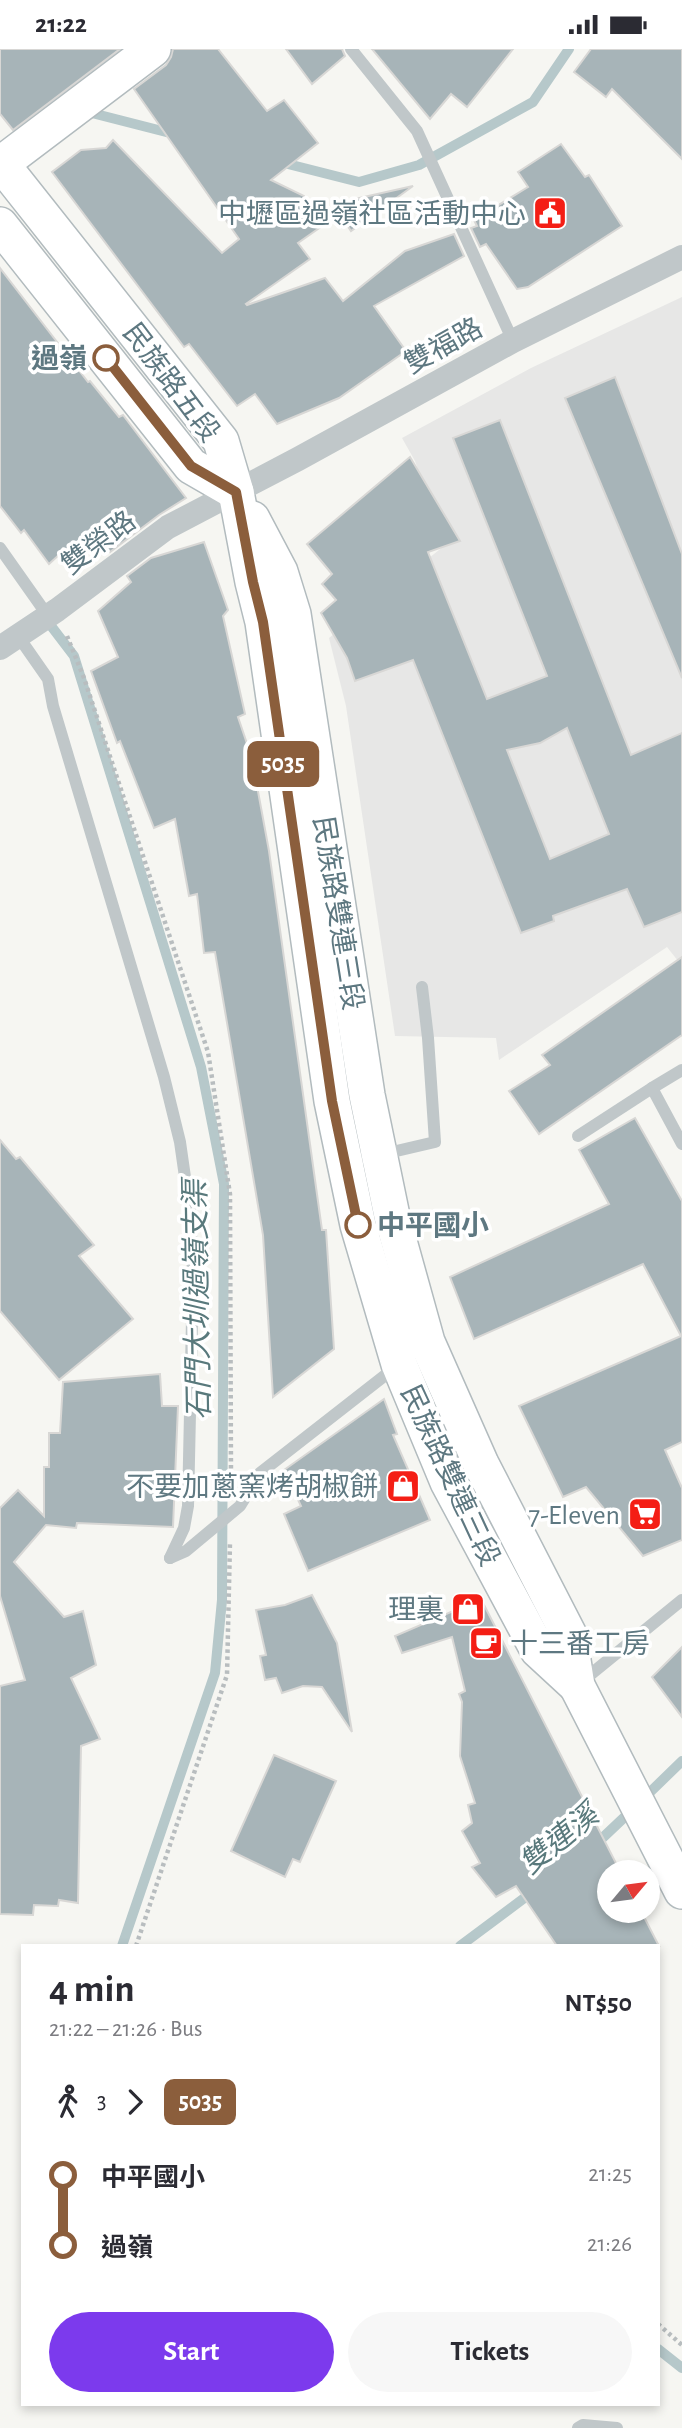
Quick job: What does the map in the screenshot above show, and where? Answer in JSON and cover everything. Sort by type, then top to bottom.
[{"type":"main road","points":[[0,163],[153,49]]},
{"type":"main road","name":"民族路五段","points":[[0,163],[221,441],[236,492]]},
{"type":"main road","name":"民族路五段","points":[[0,225],[191,466],[236,492]]},
{"type":"main road","name":"民族路雙連三段","points":[[236,492],[280,572],[293,614],[367,1095],[392,1216],[413,1353]]},
{"type":"main road","name":"民族路雙連三段","points":[[236,492],[263,622],[332,1101],[358,1225],[413,1353],[481,1464],[569,1635],[577,1686],[682,1891]]},
{"type":"street","name":"雙福路","points":[[236,492],[513,341],[682,257]]},
{"type":"street","name":"雙榮路","points":[[9,642],[168,527],[236,492]]},
{"type":"lane","points":[[351,49],[417,131],[513,341]]},
{"type":"lane","points":[[0,548],[48,616]]},
{"type":"lane","points":[[9,642],[48,679],[53,706],[164,1077],[180,1142],[190,1212],[193,1273],[188,1506],[184,1528],[170,1558],[186,1551],[240,1506],[260,1473],[413,1353]]},
{"type":"lane","points":[[345,1163],[436,1142],[422,987]]},
{"type":"lane","points":[[578,1136],[682,1070]]},
{"type":"lane","points":[[652,1089],[682,1144]]},
{"type":"lane","points":[[577,1686],[682,1600]]},
{"type":"lane","points":[[578,2428],[583,2425],[617,2428]]},
{"type":"path","points":[[137,1944],[227,1675],[231,1514]]},
{"type":"path","points":[[660,2326],[682,2345]]},
{"type":"shaded area","points":[[682,297],[682,966],[667,947],[499,1060],[496,1038],[395,1036],[346,706],[329,638],[444,546],[415,461],[402,438],[531,368]]},
{"type":"building","points":[[0,49],[120,49],[13,130],[0,114]]},
{"type":"building","points":[[173,49],[218,49],[267,111],[284,100],[318,143],[271,180],[304,196],[325,224],[298,243],[310,259],[247,305],[325,278],[343,301],[405,251],[454,234],[464,256],[374,306],[406,351],[339,398],[277,424],[255,394],[237,406],[189,344],[184,347],[52,172],[81,150],[106,148],[113,140],[222,253],[239,239],[134,89],[166,65]]},
{"type":"building","points":[[286,49],[342,49],[345,56],[312,84]]},
{"type":"building","points":[[372,49],[513,49],[467,107],[451,94],[430,119]]},
{"type":"building","points":[[591,49],[682,49],[682,159],[612,89],[606,97],[574,72]]},
{"type":"building","name":"中壢區過嶺社區活動中心","points":[[561,144],[585,177],[589,175],[622,226],[528,287],[517,289],[486,244],[480,247],[471,228],[477,226],[474,220],[528,187],[518,172]]},
{"type":"building","points":[[413,186],[351,231],[333,204]]},
{"type":"building","points":[[0,268],[88,382],[90,381],[119,417],[123,415],[186,498],[110,552],[98,535],[66,562],[61,553],[49,564],[24,530],[21,533],[0,506]]},
{"type":"building","points":[[615,377],[682,554],[682,678],[565,398]]},
{"type":"building","points":[[500,420],[631,755],[682,733],[682,912],[644,927],[627,889],[553,916],[554,921],[521,933],[413,660],[355,681],[347,658],[321,613],[336,600],[322,584],[332,574],[307,544],[410,457],[460,541],[428,552],[487,699],[547,676],[453,438]],"holes":[[[567,728],[609,834],[550,859],[507,750],[540,743]]]},
{"type":"building","points":[[204,542],[228,610],[223,616],[245,714],[238,717],[260,782],[257,786],[269,851],[322,1230],[326,1230],[334,1349],[273,1397],[263,1235],[215,952],[204,953],[197,894],[189,896],[175,819],[154,828],[120,741],[117,743],[91,671],[118,657],[98,611],[131,582],[127,576],[151,558]]},
{"type":"building","points":[[682,957],[682,1035],[539,1134],[509,1091],[550,1065],[542,1055]]},
{"type":"building","points":[[635,1118],[682,1201],[682,1442],[665,1450],[682,1488],[682,1540],[643,1556],[586,1487],[563,1497],[519,1406],[681,1336],[643,1264],[474,1339],[450,1277],[609,1204],[579,1150]]},
{"type":"building","points":[[0,1140],[16,1159],[20,1157],[94,1245],[79,1256],[133,1319],[59,1380],[0,1311]]},
{"type":"building","points":[[160,1374],[162,1406],[178,1406],[173,1527],[77,1523],[76,1528],[46,1525],[14,1562],[64,1617],[83,1611],[96,1665],[71,1678],[100,1739],[81,1746],[78,1903],[59,1900],[58,1906],[34,1905],[33,1915],[0,1914],[0,1686],[25,1680],[0,1596],[0,1508],[18,1490],[44,1516],[44,1467],[49,1467],[49,1433],[60,1433],[63,1382]]},
{"type":"building","points":[[384,1399],[397,1434],[393,1435],[430,1520],[308,1571],[284,1514],[301,1506],[284,1470]]},
{"type":"building","points":[[312,1595],[337,1643],[352,1732],[322,1687],[303,1686],[282,1693],[276,1678],[265,1680],[260,1656],[266,1655],[256,1610],[285,1605]]},
{"type":"building","points":[[481,1599],[614,1860],[597,1860],[597,1923],[647,1923],[658,1944],[556,1944],[516,1886],[496,1897],[472,1867],[480,1863],[462,1831],[472,1823],[468,1805],[475,1803],[460,1756],[462,1702],[459,1694],[465,1691],[452,1637],[402,1653],[395,1636]]},
{"type":"building","points":[[682,1647],[682,1717],[652,1677]]},
{"type":"building","points":[[274,1755],[336,1781],[300,1862],[293,1859],[285,1877],[231,1851]]},
{"type":"waterway","points":[[280,162],[359,182],[419,165],[533,102],[569,49]]},
{"type":"waterway","points":[[84,111],[174,134]]},
{"type":"waterway","name":"石門大圳過嶺支渠","points":[[45,618],[74,656],[201,1067],[224,1184],[222,1600],[215,1673],[123,1944]]},
{"type":"waterway","name":"雙連溪","points":[[643,1799],[682,1761]]},
{"type":"waterway","name":"雙連溪","points":[[595,1845],[632,1810]]},
{"type":"waterway","name":"雙連溪","points":[[463,1944],[535,1890]]},
{"type":"waterway","name":"石門大圳過嶺支渠","points":[[660,2351],[682,2368]]},
{"type":"bus line","name":"5035","points":[[106,358],[191,466],[236,492],[263,622],[332,1101],[358,1225]]},
{"type":"place","name":"中壢區過嶺社區活動中心","points":[[550,213]]},
{"type":"place","name":"過嶺","points":[[106,358]]},
{"type":"place","name":"中平國小","points":[[358,1225]]},
{"type":"place","name":"不要加蔥窯烤胡椒餅","points":[[403,1486]]},
{"type":"place","name":"7-Eleven","points":[[645,1514]]},
{"type":"place","name":"理裏","points":[[468,1609]]},
{"type":"place","name":"十三番工房","points":[[486,1643]]}]
